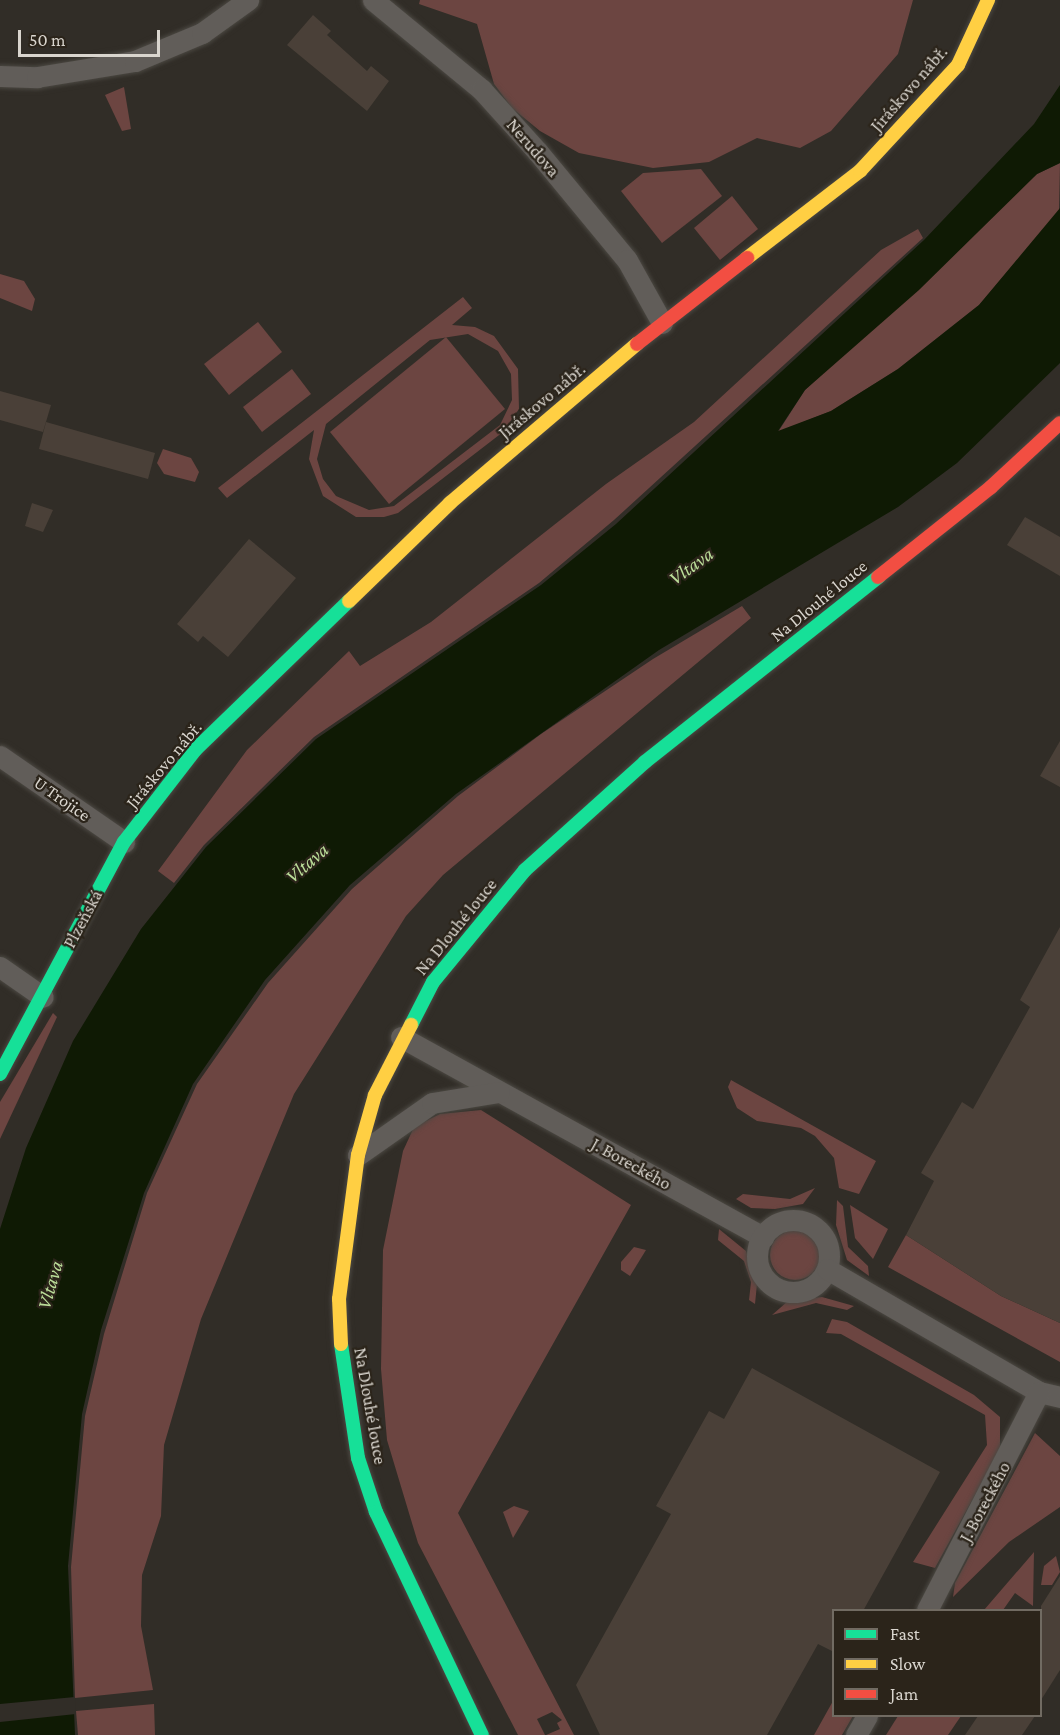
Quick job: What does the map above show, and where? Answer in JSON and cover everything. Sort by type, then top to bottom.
[{"type":"main road","name":"Jiráskovo nábř.","points":[[124,842],[195,750],[434,519],[662,323],[860,171],[958,65],[988,0]]},
{"type":"main road","name":"Na Dlouhé louce","points":[[482,1735],[400,1568],[358,1458],[342,1372],[339,1299],[358,1155],[375,1095],[400,1037],[469,933],[525,870],[645,762],[991,487],[1060,423]]},
{"type":"main road","name":"Plzeňská","points":[[0,1074],[124,842]]},
{"type":"street","points":[[0,76],[37,77],[135,61],[202,33],[248,0]]},
{"type":"street","name":"Nerudova","points":[[373,0],[482,90],[537,151],[627,260],[662,323]]},
{"type":"street","name":"U Trojice","points":[[0,756],[124,842]]},
{"type":"street","points":[[0,967],[43,997]]},
{"type":"street","name":"J. Boreckého","points":[[400,1037],[763,1237]]},
{"type":"street","points":[[358,1155],[432,1103],[499,1092]]},
{"type":"street","points":[[780,1223],[812,1226],[828,1245],[827,1269],[814,1286],[783,1291],[760,1269],[763,1237],[780,1223]]},
{"type":"street","points":[[827,1269],[1039,1392],[1060,1397]]},
{"type":"street","name":"J. Boreckého","points":[[928,1609],[1039,1392]]},
{"type":"street","points":[[856,1735],[866,1717]]},
{"type":"shaded area","points":[[420,0],[913,0],[898,54],[831,131],[800,148],[757,138],[709,162],[653,168],[579,153],[540,131],[512,108],[494,84],[477,24],[419,4]]},
{"type":"shaded area","points":[[124,87],[131,129],[122,131],[105,95]]},
{"type":"shaded area","points":[[1060,163],[1059,211],[979,305],[898,369],[831,411],[778,432],[805,390],[1037,174]]},
{"type":"shaded area","points":[[701,169],[722,196],[662,243],[621,191],[643,173]]},
{"type":"shaded area","points":[[732,196],[758,229],[720,260],[694,228]]},
{"type":"shaded area","points":[[918,229],[923,238],[614,520],[539,583],[314,737],[204,845],[174,883],[158,871],[247,750],[349,651],[360,666],[431,622],[606,484],[694,422],[881,250]]},
{"type":"shaded area","points":[[0,274],[24,281],[35,299],[32,311],[0,298]]},
{"type":"shaded area","points":[[463,297],[472,308],[452,325],[475,327],[494,336],[518,369],[519,409],[503,432],[398,513],[384,517],[356,517],[323,496],[309,459],[314,430],[227,498],[218,488]],"holes":[[[468,334],[498,351],[511,374],[512,400],[500,425],[394,506],[369,510],[336,496],[323,479],[317,459],[326,424],[430,340]]]},
{"type":"shaded area","points":[[258,322],[282,352],[229,395],[204,364]]},
{"type":"shaded area","points":[[446,337],[505,409],[389,504],[330,432]]},
{"type":"shaded area","points":[[292,369],[311,394],[262,432],[243,407]]},
{"type":"shaded area","points":[[163,449],[191,458],[199,472],[195,482],[164,474],[157,463]]},
{"type":"shaded area","points":[[742,606],[751,618],[443,875],[406,916],[294,1094],[201,1319],[164,1445],[161,1516],[142,1575],[141,1626],[153,1690],[75,1698],[71,1567],[85,1416],[104,1334],[147,1193],[197,1084],[268,983],[352,889],[458,796],[541,734],[653,659]]},
{"type":"shaded area","points":[[53,1013],[57,1017],[0,1139],[0,1102]]},
{"type":"shaded area","points":[[731,1080],[876,1161],[859,1194],[839,1188],[834,1158],[815,1136],[801,1128],[757,1121],[737,1108],[728,1087]]},
{"type":"shaded area","points":[[481,1110],[631,1205],[458,1513],[574,1735],[546,1735],[560,1729],[557,1723],[562,1720],[552,1712],[537,1719],[545,1735],[518,1735],[418,1543],[387,1440],[381,1369],[383,1250],[403,1151],[414,1127],[440,1114]]},
{"type":"shaded area","points":[[815,1188],[803,1204],[775,1209],[751,1208],[736,1199],[743,1194],[790,1199]]},
{"type":"shaded area","points":[[837,1200],[843,1206],[848,1247],[868,1266],[869,1276],[847,1260],[836,1225]]},
{"type":"shaded area","points":[[850,1205],[888,1229],[873,1259],[855,1238]]},
{"type":"shaded area","points":[[719,1229],[746,1251],[757,1284],[755,1304],[749,1300],[751,1282],[744,1261],[718,1240]]},
{"type":"shaded area","points":[[790,1230],[800,1230],[813,1237],[820,1250],[820,1260],[813,1273],[800,1280],[790,1280],[781,1276],[774,1269],[770,1260],[770,1250],[774,1241],[781,1234]]},
{"type":"shaded area","points":[[906,1235],[1001,1296],[1060,1323],[1060,1362],[888,1267]]},
{"type":"shaded area","points":[[634,1247],[646,1250],[630,1276],[621,1270],[621,1262]]},
{"type":"shaded area","points":[[822,1297],[854,1306],[847,1310],[816,1303],[772,1315],[788,1301]]},
{"type":"shaded area","points":[[832,1319],[847,1322],[974,1395],[1000,1417],[1000,1449],[935,1568],[913,1562],[987,1445],[985,1415],[841,1334],[826,1333]]},
{"type":"shaded area","points":[[1035,1433],[1060,1456],[1060,1507],[1009,1542],[953,1597],[955,1583]]},
{"type":"shaded area","points":[[514,1506],[529,1511],[513,1538],[503,1512]]},
{"type":"shaded area","points":[[1034,1552],[1033,1606],[1015,1593],[1004,1609],[985,1609]]},
{"type":"shaded area","points":[[1056,1556],[1060,1572],[1052,1585],[1041,1585],[1044,1566]]},
{"type":"shaded area","points":[[832,1703],[832,1717],[852,1717],[842,1735],[814,1735]]},
{"type":"shaded area","points":[[154,1704],[155,1735],[78,1735],[76,1711]]},
{"type":"shaded area","points":[[897,1717],[960,1717],[948,1735],[886,1735]]},
{"type":"water","name":"Vltava","points":[[1060,85],[1060,163],[1037,174],[919,290],[805,390],[778,431],[831,411],[898,369],[979,305],[1060,208],[1060,363],[957,463],[898,507],[659,650],[456,794],[350,885],[265,980],[193,1084],[144,1193],[101,1330],[82,1414],[68,1566],[75,1735],[0,1735],[0,1229],[26,1148],[73,1041],[141,929],[206,847],[316,739],[541,585],[616,524],[924,240],[1034,124]]},
{"type":"pier","points":[[75,1697],[76,1714],[0,1722],[0,1704]]},
{"type":"building","points":[[313,15],[331,31],[327,35],[367,71],[371,66],[389,81],[367,111],[287,45]]},
{"type":"building","points":[[0,391],[51,405],[43,432],[0,420]]},
{"type":"building","points":[[46,422],[155,453],[148,479],[39,449]]},
{"type":"building","points":[[32,503],[53,510],[43,532],[25,526]]},
{"type":"building","points":[[1025,517],[1060,537],[1060,576],[1007,545]]},
{"type":"building","points":[[249,539],[296,578],[228,657],[203,636],[198,642],[177,624]]},
{"type":"building","points":[[1060,741],[1060,787],[1040,776]]},
{"type":"building","points":[[1060,927],[1060,1323],[1001,1296],[906,1235],[934,1181],[921,1173],[962,1102],[973,1109],[1030,1007],[1020,1000]]},
{"type":"building","points":[[752,1368],[940,1472],[864,1609],[832,1609],[832,1651],[818,1644],[767,1735],[600,1735],[576,1685],[671,1514],[656,1506],[709,1411],[724,1419]]},
{"type":"building","points":[[1060,1576],[1060,1670],[1042,1698],[1042,1609],[1041,1606]]},
{"type":"building","points":[[977,1717],[1034,1717],[1022,1735],[965,1735]]},
{"type":"traffic: fast","points":[[411,1025],[433,982],[525,870],[645,762],[878,577]]},
{"type":"traffic: fast","points":[[0,1074],[124,842],[195,750],[349,601]]},
{"type":"traffic: fast","points":[[341,1344],[358,1458],[376,1512],[482,1735]]},
{"type":"traffic: slow","points":[[747,258],[860,171],[958,65],[988,0]]},
{"type":"traffic: slow","points":[[349,601],[450,503],[637,344]]},
{"type":"traffic: slow","points":[[341,1344],[339,1299],[358,1155],[375,1095],[411,1025]]},
{"type":"traffic: jam","points":[[637,344],[747,258]]},
{"type":"traffic: jam","points":[[878,577],[991,487],[1060,423]]}]
